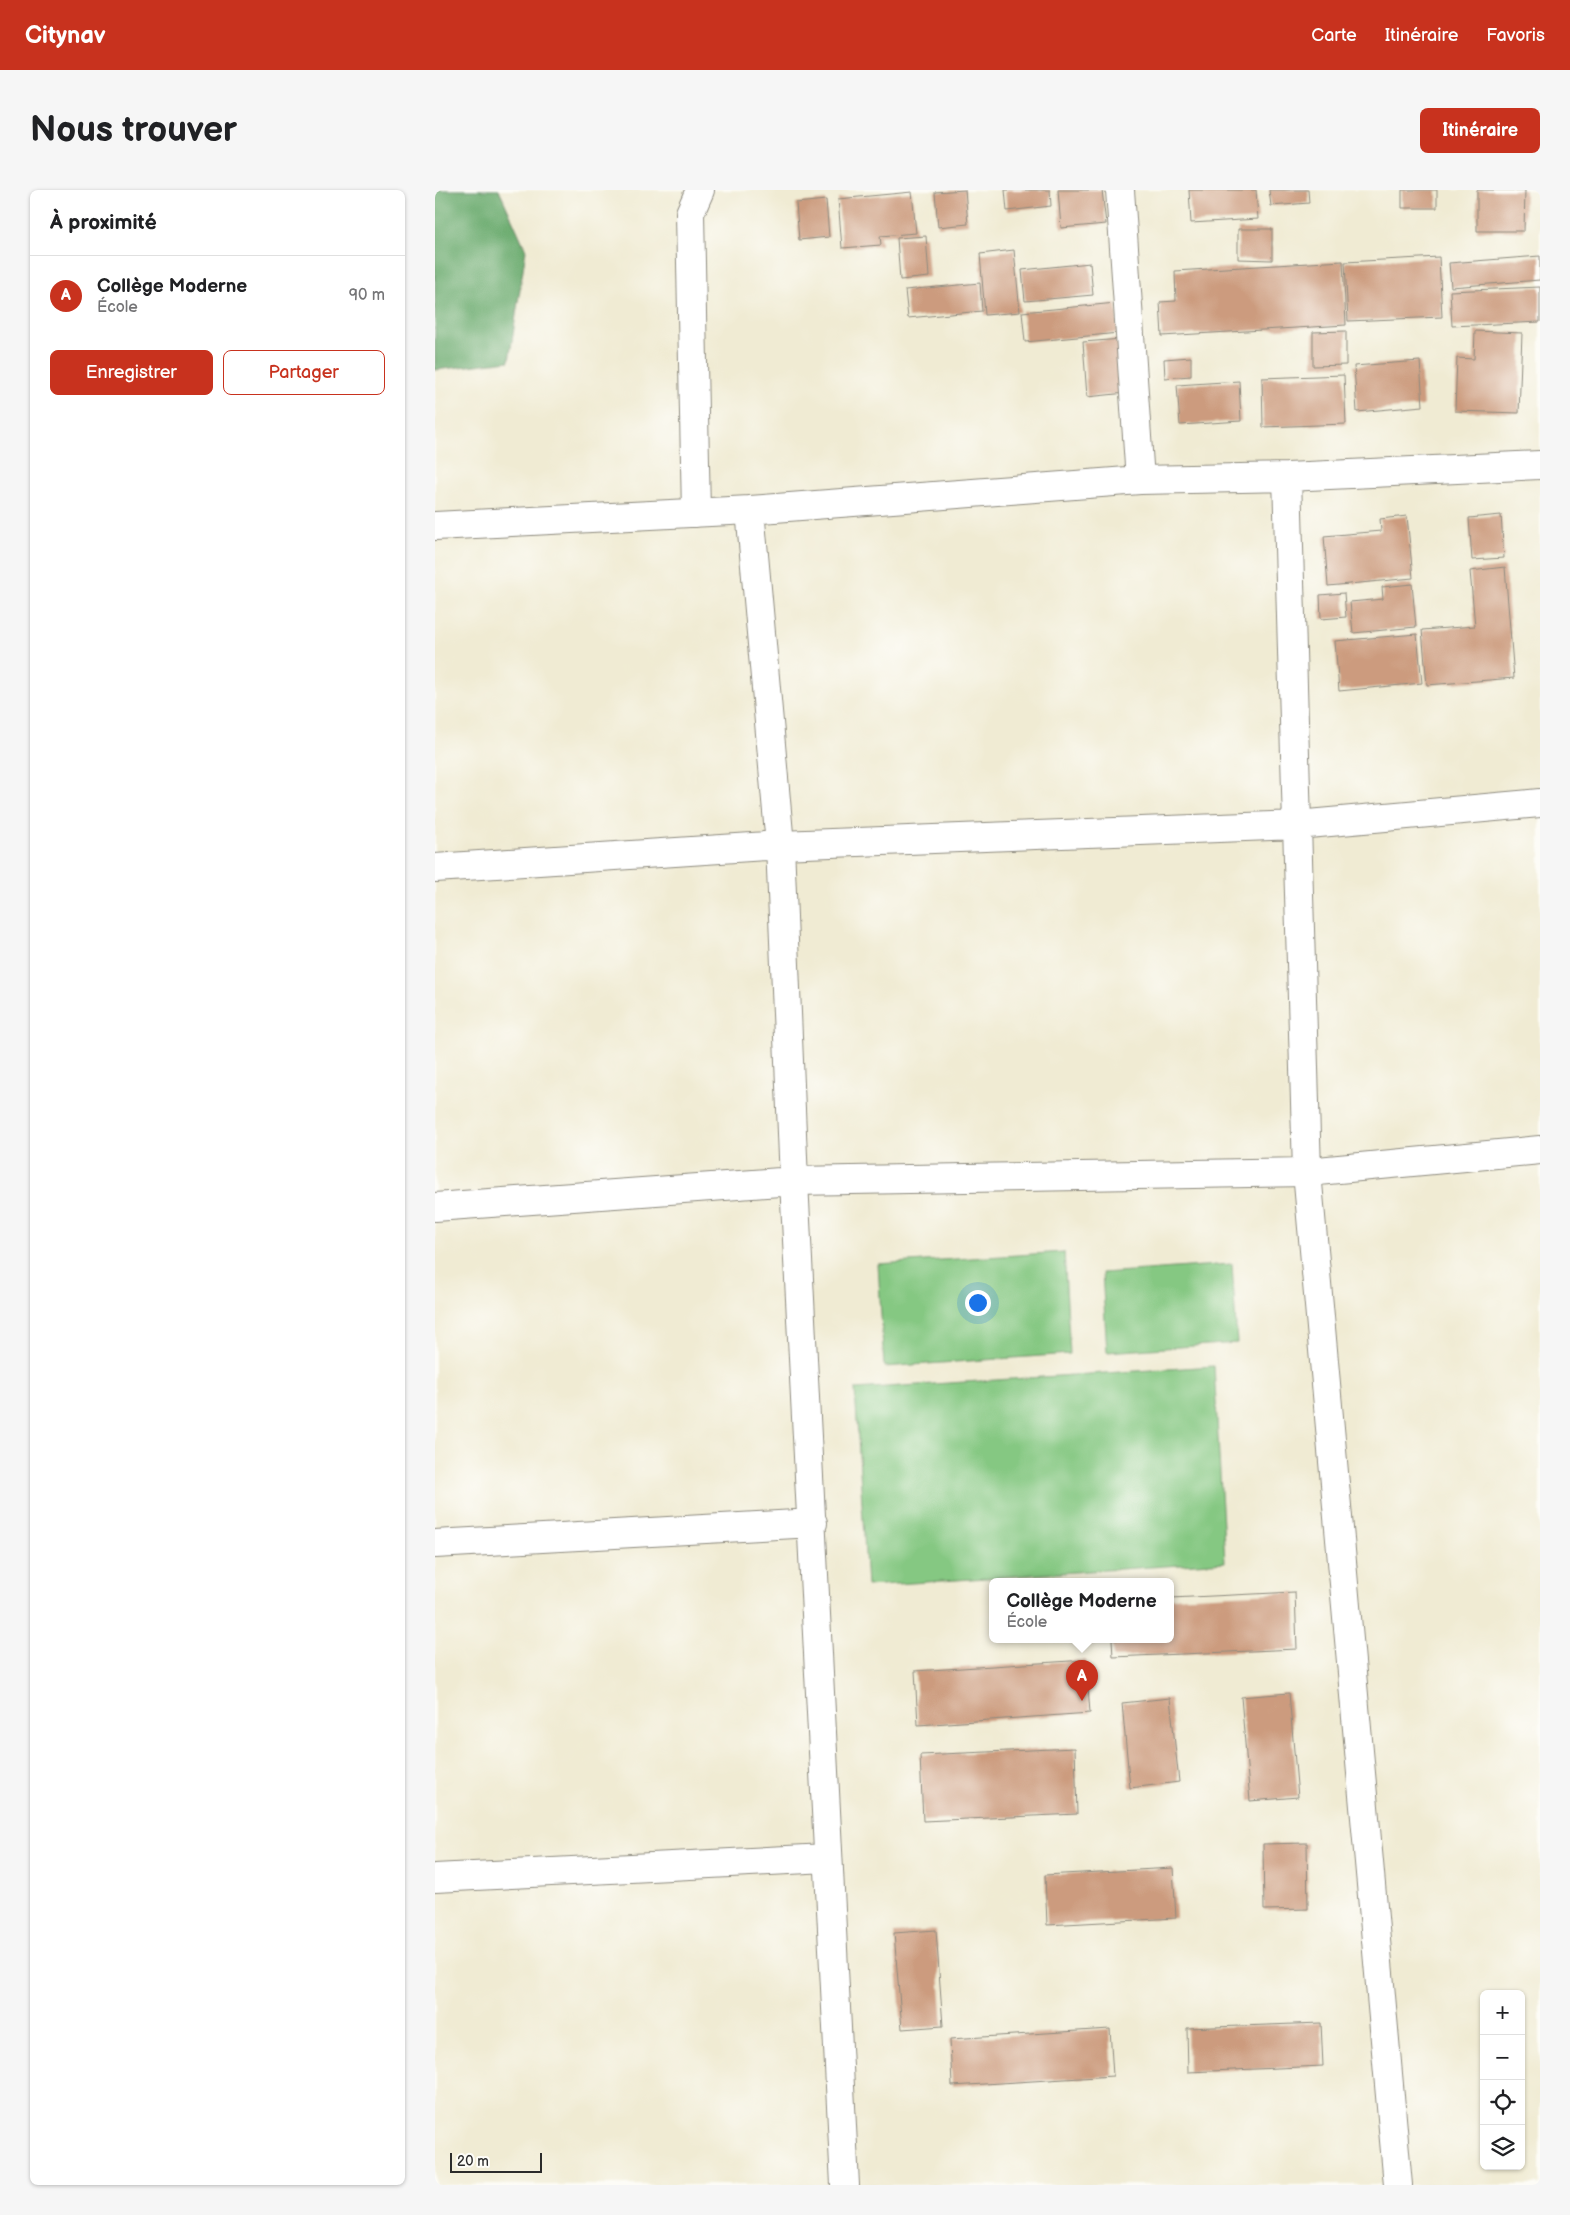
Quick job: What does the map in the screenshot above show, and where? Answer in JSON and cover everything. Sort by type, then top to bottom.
[{"type":"street","points":[[696,513],[690,213],[700,190]]},
{"type":"street","points":[[1120,190],[1140,480]]},
{"type":"street","points":[[435,526],[750,510],[1140,480],[1287,477],[1540,465]]},
{"type":"street","points":[[1287,477],[1307,1172],[1397,2185]]},
{"type":"street","points":[[750,510],[780,845],[794,1181],[813,1523],[827,1858],[845,2185]]},
{"type":"street","points":[[435,868],[780,845],[1297,825],[1540,803]]},
{"type":"street","points":[[435,1207],[794,1181],[1307,1172],[1540,1150]]},
{"type":"street","points":[[435,1544],[813,1523]]},
{"type":"street","points":[[435,1878],[827,1858]]},
{"type":"green space","points":[[435,190],[499,190],[526,250],[509,361],[435,370]]},
{"type":"green space","points":[[1064,1252],[1070,1354],[884,1367],[878,1264]]},
{"type":"green space","points":[[1232,1264],[1237,1343],[1107,1352],[1102,1273]]},
{"type":"green space","points":[[1214,1366],[1225,1562],[867,1586],[855,1389]]},
{"type":"building","points":[[965,190],[968,224],[938,227],[935,192]]},
{"type":"building","points":[[1005,190],[1050,190],[1051,206],[1007,211]]},
{"type":"building","points":[[1058,190],[1102,190],[1106,224],[1061,228]]},
{"type":"building","points":[[1189,190],[1256,190],[1258,219],[1191,223]]},
{"type":"building","points":[[1269,190],[1308,190],[1309,203],[1271,206]]},
{"type":"building","points":[[1402,190],[1437,190],[1437,208],[1402,208]]},
{"type":"building","points":[[1477,190],[1525,190],[1524,231],[1477,231]]},
{"type":"building","points":[[912,192],[916,233],[880,236],[881,245],[842,248],[838,199]]},
{"type":"building","points":[[826,200],[829,237],[799,240],[796,203]]},
{"type":"building","points":[[1238,229],[1272,229],[1272,260],[1238,259]]},
{"type":"building","points":[[926,236],[929,277],[900,280],[897,238]]},
{"type":"building","points":[[1014,250],[1020,312],[985,315],[980,254]]},
{"type":"building","points":[[1540,256],[1540,280],[1451,287],[1449,263]]},
{"type":"building","points":[[1439,257],[1442,317],[1348,321],[1345,262]]},
{"type":"building","points":[[1343,261],[1346,325],[1162,336],[1160,302],[1176,301],[1175,271]]},
{"type":"building","points":[[1090,263],[1093,295],[1025,301],[1022,270]]},
{"type":"building","points":[[980,283],[982,311],[908,318],[905,290]]},
{"type":"building","points":[[1540,287],[1540,322],[1452,326],[1450,291]]},
{"type":"building","points":[[1116,303],[1119,333],[1025,342],[1022,312]]},
{"type":"building","points":[[1346,331],[1346,365],[1313,366],[1313,332]]},
{"type":"building","points":[[1475,331],[1522,333],[1519,413],[1455,411],[1457,358],[1474,359]]},
{"type":"building","points":[[1122,339],[1126,393],[1087,397],[1083,342]]},
{"type":"building","points":[[1191,357],[1191,376],[1165,378],[1164,359]]},
{"type":"building","points":[[1420,361],[1423,406],[1357,412],[1354,366]]},
{"type":"building","points":[[1344,375],[1346,424],[1263,427],[1262,378]]},
{"type":"building","points":[[1239,381],[1241,421],[1180,425],[1177,385]]},
{"type":"building","points":[[1501,515],[1504,558],[1472,560],[1469,518]]},
{"type":"building","points":[[1407,516],[1413,578],[1328,586],[1324,536],[1381,531],[1380,519]]},
{"type":"building","points":[[1505,567],[1514,678],[1427,685],[1422,630],[1475,626],[1470,571]]},
{"type":"building","points":[[1412,584],[1416,627],[1353,633],[1350,602],[1383,599],[1382,587]]},
{"type":"building","points":[[1344,593],[1346,617],[1321,619],[1320,595]]},
{"type":"building","points":[[1417,634],[1422,683],[1339,691],[1335,641]]},
{"type":"building","points":[[1295,1592],[1297,1649],[1113,1657],[1112,1643],[1174,1643],[1174,1598]]},
{"type":"building","points":[[1086,1660],[1090,1713],[918,1725],[915,1671]]},
{"type":"building","points":[[1289,1693],[1298,1797],[1250,1801],[1241,1697]]},
{"type":"building","points":[[1170,1698],[1179,1782],[1130,1788],[1122,1703]]},
{"type":"building","points":[[1075,1748],[1077,1814],[923,1821],[920,1755]]},
{"type":"building","points":[[1307,1843],[1308,1909],[1264,1910],[1263,1844]]},
{"type":"building","points":[[1173,1868],[1176,1918],[1047,1925],[1045,1875]]},
{"type":"building","points":[[936,1930],[943,2026],[902,2029],[894,1933]]},
{"type":"building","points":[[1321,2023],[1323,2066],[1188,2072],[1187,2028]]},
{"type":"building","points":[[1110,2029],[1113,2076],[952,2086],[950,2039]]},
{"type":"place","name":"Collège Moderne","points":[[1082,1701]]}]
